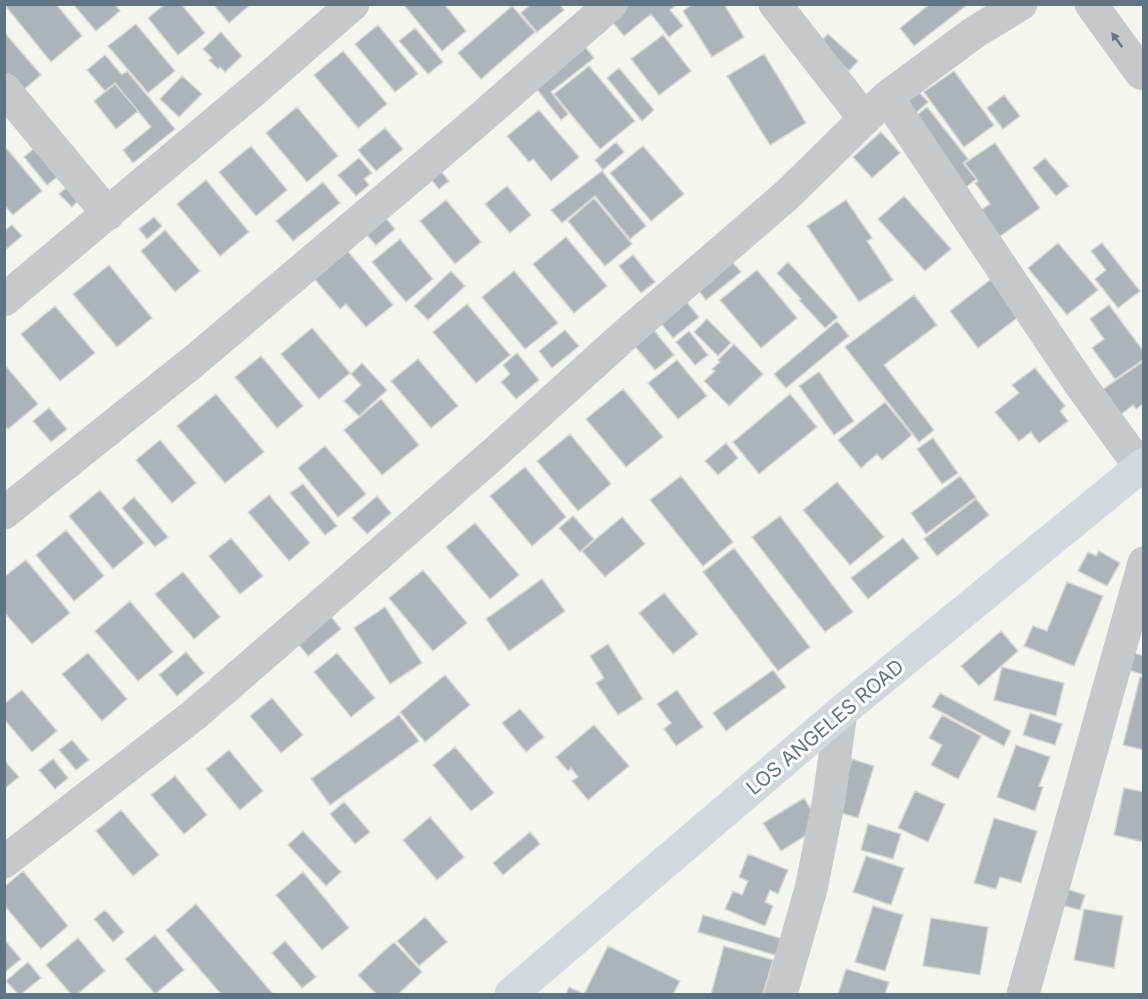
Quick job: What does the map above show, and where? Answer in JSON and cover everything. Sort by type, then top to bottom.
[{"type":"main road","name":"LOS ANGELES ROAD","points":[[521,990],[841,712],[1142,468]]},
{"type":"street","points":[[4,300],[353,4]]},
{"type":"street","points":[[4,513],[203,353],[474,124],[611,4]]},
{"type":"street","points":[[775,4],[876,107],[1142,468]]},
{"type":"street","points":[[4,862],[194,715],[313,612],[625,335],[787,195],[876,107],[973,18],[1021,4]]},
{"type":"street","points":[[1091,4],[1143,74]]},
{"type":"street","points":[[4,90],[108,214]]},
{"type":"street","points":[[1023,994],[1143,563]]},
{"type":"street","points":[[781,994],[811,890],[829,799],[841,712]]},
{"type":"building","points":[[4,4],[56,4],[82,36],[51,62]]},
{"type":"building","points":[[73,4],[115,4],[120,11],[96,31]]},
{"type":"building","points":[[165,4],[181,4],[205,33],[178,55],[148,18]]},
{"type":"building","points":[[213,4],[250,4],[250,5],[229,23]]},
{"type":"building","points":[[403,4],[444,4],[466,31],[442,51]]},
{"type":"building","points":[[531,4],[559,4],[564,10],[537,32],[521,13]]},
{"type":"building","points":[[630,4],[677,4],[670,10],[683,26],[669,37],[651,14],[624,36],[611,20]]},
{"type":"building","points":[[693,4],[724,4],[744,37],[712,57],[683,11]]},
{"type":"building","points":[[930,4],[967,5],[914,46],[900,28]]},
{"type":"building","points":[[512,6],[535,32],[481,79],[458,53]]},
{"type":"building","points":[[136,24],[175,71],[148,93],[108,46]]},
{"type":"building","points":[[378,25],[418,74],[395,92],[355,44]]},
{"type":"building","points":[[415,28],[443,62],[428,74],[399,41]]},
{"type":"building","points":[[4,32],[41,75],[16,96],[4,83]]},
{"type":"building","points":[[221,32],[242,56],[225,72],[209,60],[212,58],[203,49]]},
{"type":"building","points":[[828,34],[858,61],[849,71],[819,43]]},
{"type":"building","points":[[663,35],[691,71],[659,95],[631,59]]},
{"type":"building","points":[[582,43],[594,58],[551,92],[568,114],[561,120],[532,83]]},
{"type":"building","points":[[343,51],[387,104],[358,128],[314,75]]},
{"type":"building","points":[[764,54],[806,123],[770,145],[727,76]]},
{"type":"building","points":[[105,55],[122,75],[127,71],[175,129],[133,163],[123,150],[151,127],[115,83],[105,91],[87,70]]},
{"type":"building","points":[[589,66],[635,121],[600,149],[554,94]]},
{"type":"building","points":[[619,68],[654,110],[642,121],[607,78]]},
{"type":"building","points":[[954,71],[994,125],[964,147],[924,92]]},
{"type":"building","points":[[182,76],[202,94],[179,117],[160,99]]},
{"type":"building","points":[[115,84],[138,111],[116,129],[94,101]]},
{"type":"building","points":[[916,89],[928,102],[910,118],[898,105]]},
{"type":"building","points":[[1004,95],[1020,116],[1003,129],[987,108]]},
{"type":"building","points":[[297,107],[338,156],[307,182],[266,133]]},
{"type":"building","points":[[927,107],[968,159],[963,163],[976,179],[964,189],[910,121]]},
{"type":"building","points":[[539,110],[579,157],[551,181],[533,159],[529,162],[507,136]]},
{"type":"building","points":[[385,128],[403,149],[376,171],[358,150]]},
{"type":"building","points":[[881,132],[900,153],[872,178],[853,157]]},
{"type":"building","points":[[616,142],[624,152],[603,170],[595,160]]},
{"type":"building","points":[[995,143],[1040,208],[999,237],[981,210],[990,204],[975,183],[978,181],[965,163]]},
{"type":"building","points":[[38,145],[61,174],[47,185],[24,157]]},
{"type":"building","points":[[251,146],[287,190],[256,216],[219,172]]},
{"type":"building","points":[[643,146],[684,194],[651,221],[610,173]]},
{"type":"building","points":[[7,149],[42,191],[13,215],[4,205],[4,151]]},
{"type":"building","points":[[359,158],[372,173],[364,179],[369,185],[356,196],[338,175]]},
{"type":"building","points":[[1045,158],[1069,186],[1056,196],[1033,168]]},
{"type":"building","points":[[436,165],[449,181],[439,189],[426,173]]},
{"type":"building","points":[[602,171],[646,226],[630,239],[595,196],[562,223],[551,210]]},
{"type":"building","points":[[206,180],[249,232],[220,256],[177,204]]},
{"type":"building","points":[[323,182],[340,203],[293,241],[276,221]]},
{"type":"building","points":[[70,184],[82,197],[72,207],[59,194]]},
{"type":"building","points":[[507,186],[531,215],[510,233],[485,204]]},
{"type":"building","points":[[904,196],[951,249],[925,271],[878,219]]},
{"type":"building","points":[[594,198],[632,244],[605,266],[568,221]]},
{"type":"building","points":[[446,200],[481,242],[455,264],[420,221]]},
{"type":"building","points":[[846,200],[872,238],[867,241],[893,280],[859,302],[807,226]]},
{"type":"building","points":[[383,215],[395,229],[376,245],[363,231]]},
{"type":"building","points":[[154,217],[162,226],[147,239],[139,229]]},
{"type":"building","points":[[12,225],[22,236],[4,251],[4,231]]},
{"type":"building","points":[[165,230],[200,271],[175,292],[141,251]]},
{"type":"building","points":[[566,237],[607,286],[574,313],[533,264]]},
{"type":"building","points":[[400,239],[433,279],[406,302],[372,262]]},
{"type":"building","points":[[1058,243],[1098,290],[1067,315],[1028,268]]},
{"type":"building","points":[[1102,243],[1140,291],[1118,308],[1095,279],[1106,270],[1091,251]]},
{"type":"building","points":[[345,248],[393,305],[366,327],[346,304],[340,309],[312,276]]},
{"type":"building","points":[[633,255],[655,282],[641,293],[619,266]]},
{"type":"building","points":[[728,257],[741,272],[706,300],[694,285]]},
{"type":"building","points":[[788,262],[838,317],[825,328],[777,273]]},
{"type":"building","points":[[109,265],[152,318],[117,347],[73,294]]},
{"type":"building","points":[[757,270],[797,318],[761,348],[720,300]]},
{"type":"building","points":[[451,271],[465,286],[428,320],[414,306]]},
{"type":"building","points":[[514,271],[558,323],[525,349],[482,297]]},
{"type":"building","points":[[994,277],[1022,314],[978,348],[950,311]]},
{"type":"building","points":[[914,295],[937,325],[884,365],[934,430],[919,442],[845,347]]},
{"type":"building","points":[[685,300],[699,317],[673,338],[659,321]]},
{"type":"building","points":[[467,304],[510,355],[476,383],[433,332]]},
{"type":"building","points":[[1109,305],[1144,352],[1144,359],[1115,379],[1092,348],[1104,339],[1090,319]]},
{"type":"building","points":[[55,306],[95,353],[60,381],[21,334]]},
{"type":"building","points":[[707,319],[731,343],[718,356],[694,332]]},
{"type":"building","points":[[837,321],[849,336],[786,388],[774,374]]},
{"type":"building","points":[[312,328],[350,373],[319,399],[281,354]]},
{"type":"building","points":[[652,328],[674,355],[655,370],[633,344]]},
{"type":"building","points":[[565,330],[579,346],[552,368],[539,351]]},
{"type":"building","points":[[689,331],[708,355],[695,365],[676,342]]},
{"type":"building","points":[[734,344],[763,374],[729,406],[704,381],[715,371],[712,369],[720,362],[718,360]]},
{"type":"building","points":[[517,353],[539,380],[516,399],[501,382],[510,374],[503,365]]},
{"type":"building","points":[[261,356],[303,406],[277,428],[235,377]]},
{"type":"building","points":[[418,359],[458,406],[431,428],[391,381]]},
{"type":"building","points":[[677,360],[707,396],[678,419],[648,383]]},
{"type":"building","points":[[1144,361],[1144,403],[1136,409],[1133,405],[1120,415],[1102,390]]},
{"type":"building","points":[[362,363],[387,390],[359,416],[344,401],[361,385],[351,374]]},
{"type":"building","points":[[4,364],[38,404],[8,429],[4,425]]},
{"type":"building","points":[[1035,368],[1065,406],[1060,411],[1068,421],[1039,443],[1031,432],[1019,441],[995,412],[1019,393],[1012,385]]},
{"type":"building","points":[[819,372],[854,421],[834,435],[799,386]]},
{"type":"building","points":[[623,389],[663,437],[626,467],[586,419]]},
{"type":"building","points":[[216,394],[264,452],[225,483],[177,426]]},
{"type":"building","points":[[790,394],[817,427],[759,474],[733,442]]},
{"type":"building","points":[[381,399],[419,445],[382,475],[344,430]]},
{"type":"building","points":[[885,402],[912,435],[882,460],[877,454],[861,468],[838,440]]},
{"type":"building","points":[[49,408],[67,429],[51,442],[33,421]]},
{"type":"building","points":[[570,434],[611,484],[578,511],[537,461]]},
{"type":"building","points":[[933,438],[958,473],[942,484],[917,449]]},
{"type":"building","points":[[160,440],[196,483],[172,503],[136,460]]},
{"type":"building","points":[[726,443],[738,458],[718,475],[705,461]]},
{"type":"building","points":[[325,446],[366,494],[338,517],[298,468]]},
{"type":"building","points":[[525,467],[566,517],[532,546],[490,496]]},
{"type":"building","points":[[681,476],[733,542],[703,566],[650,500]]},
{"type":"building","points":[[960,476],[976,497],[926,534],[911,513]]},
{"type":"building","points":[[837,482],[884,537],[850,565],[803,510]]},
{"type":"building","points":[[303,484],[337,526],[325,535],[290,493]]},
{"type":"building","points":[[100,490],[144,543],[113,569],[69,516]]},
{"type":"building","points":[[269,495],[310,543],[289,561],[248,512]]},
{"type":"building","points":[[377,496],[391,513],[367,534],[352,518]]},
{"type":"building","points":[[134,497],[168,537],[155,547],[122,508]]},
{"type":"building","points":[[976,499],[989,515],[937,556],[924,539]]},
{"type":"building","points":[[573,516],[594,539],[580,552],[559,528]]},
{"type":"building","points":[[780,516],[853,612],[825,632],[752,537]]},
{"type":"building","points":[[622,517],[645,544],[605,577],[582,551]]},
{"type":"building","points":[[475,523],[519,575],[490,599],[446,547]]},
{"type":"building","points":[[66,530],[104,576],[74,601],[36,555]]},
{"type":"building","points":[[231,538],[263,576],[240,594],[209,556]]},
{"type":"building","points":[[903,538],[919,558],[868,599],[851,578]]},
{"type":"building","points":[[734,548],[810,647],[778,671],[703,572]]},
{"type":"building","points":[[1099,551],[1120,563],[1107,586],[1078,571],[1088,552],[1096,556]]},
{"type":"building","points":[[26,560],[70,613],[32,644],[4,612],[4,577]]},
{"type":"building","points":[[423,570],[467,623],[433,651],[389,598]]},
{"type":"building","points":[[183,572],[220,617],[194,639],[155,594]]},
{"type":"building","points":[[542,579],[565,611],[509,651],[486,619]]},
{"type":"building","points":[[1067,582],[1103,596],[1074,666],[1024,646],[1033,626],[1047,631]]},
{"type":"building","points":[[664,593],[698,634],[673,654],[639,613]]},
{"type":"building","points":[[130,601],[173,652],[138,681],[95,631]]},
{"type":"building","points":[[385,607],[422,663],[390,684],[354,628]]},
{"type":"building","points":[[328,613],[341,629],[308,656],[295,640]]},
{"type":"building","points":[[1001,631],[1018,651],[979,686],[961,666]]},
{"type":"building","points":[[608,644],[643,699],[618,715],[596,683],[604,678],[590,656]]},
{"type":"building","points":[[1128,651],[1144,656],[1144,675],[1123,668]]},
{"type":"building","points":[[186,652],[204,673],[177,696],[159,675]]},
{"type":"building","points":[[88,653],[127,699],[102,721],[62,674]]},
{"type":"building","points":[[337,653],[375,698],[351,717],[314,672]]},
{"type":"building","points":[[1002,667],[1064,683],[1056,716],[994,700]]},
{"type":"building","points":[[773,670],[786,687],[726,731],[713,713]]},
{"type":"building","points":[[445,675],[470,705],[425,742],[400,712]]},
{"type":"building","points":[[1140,677],[1144,678],[1144,750],[1123,745]]},
{"type":"building","points":[[22,690],[57,731],[32,752],[4,719],[4,704]]},
{"type":"building","points":[[677,690],[703,727],[676,746],[664,729],[671,723],[657,704]]},
{"type":"building","points":[[940,693],[1011,731],[1004,746],[932,707]]},
{"type":"building","points":[[272,698],[303,735],[281,753],[250,716]]},
{"type":"building","points":[[520,709],[544,737],[526,752],[502,723]]},
{"type":"building","points":[[1030,713],[1062,724],[1055,745],[1023,735]]},
{"type":"building","points":[[399,715],[419,741],[330,805],[311,779]]},
{"type":"building","points":[[942,715],[981,736],[958,779],[931,765],[942,745],[929,738]]},
{"type":"building","points":[[594,725],[629,766],[588,800],[572,781],[578,777],[571,768],[568,771],[556,757]]},
{"type":"building","points":[[72,740],[89,760],[76,770],[59,750]]},
{"type":"building","points":[[1016,745],[1050,757],[1039,786],[1043,787],[1035,811],[997,797]]},
{"type":"building","points":[[455,747],[494,793],[471,811],[433,765]]},
{"type":"building","points":[[229,750],[263,791],[240,810],[206,769]]},
{"type":"building","points":[[53,759],[68,778],[55,789],[39,770]]},
{"type":"building","points":[[852,759],[874,766],[858,818],[835,811]]},
{"type":"building","points":[[4,760],[19,777],[4,789]]},
{"type":"building","points":[[175,776],[207,815],[184,834],[151,795]]},
{"type":"building","points":[[1124,788],[1144,792],[1144,842],[1114,835]]},
{"type":"building","points":[[915,791],[945,804],[928,842],[898,828]]},
{"type":"building","points":[[804,798],[821,826],[781,851],[763,823]]},
{"type":"building","points":[[344,802],[370,832],[355,844],[330,814]]},
{"type":"building","points":[[121,810],[159,855],[133,876],[96,831]]},
{"type":"building","points":[[430,817],[464,857],[437,880],[403,840]]},
{"type":"building","points":[[994,818],[1037,831],[1021,883],[1000,877],[996,889],[974,883]]},
{"type":"building","points":[[868,824],[901,834],[893,859],[861,850]]},
{"type":"building","points":[[303,831],[341,872],[326,886],[288,845]]},
{"type":"building","points":[[530,832],[540,844],[503,875],[493,863]]},
{"type":"building","points":[[748,854],[788,870],[778,894],[770,890],[765,902],[773,906],[765,926],[725,909],[733,891],[742,895],[748,881],[739,877]]},
{"type":"building","points":[[866,856],[904,868],[891,905],[853,892]]},
{"type":"building","points":[[23,871],[68,926],[41,949],[4,905],[4,887]]},
{"type":"building","points":[[303,872],[349,928],[322,950],[276,895]]},
{"type":"building","points":[[1067,889],[1085,895],[1080,910],[1062,905]]},
{"type":"building","points":[[196,904],[273,994],[221,994],[166,930]]},
{"type":"building","points":[[873,906],[903,915],[885,971],[855,962]]},
{"type":"building","points":[[1084,909],[1123,916],[1114,968],[1074,960]]},
{"type":"building","points":[[105,910],[124,932],[113,942],[94,919]]},
{"type":"building","points":[[703,915],[783,939],[778,956],[698,932]]},
{"type":"building","points":[[425,917],[447,942],[419,966],[397,941]]},
{"type":"building","points":[[931,918],[988,927],[980,975],[923,966]]},
{"type":"building","points":[[155,935],[184,970],[155,994],[125,959]]},
{"type":"building","points":[[78,938],[105,971],[77,994],[71,994],[46,965]]},
{"type":"building","points":[[4,939],[21,959],[4,973]]},
{"type":"building","points":[[285,941],[316,977],[302,988],[272,953]]},
{"type":"building","points":[[394,942],[422,972],[398,994],[376,994],[358,975]]},
{"type":"building","points":[[608,946],[680,981],[673,994],[584,994]]},
{"type":"building","points":[[724,946],[773,960],[763,994],[711,994]]},
{"type":"building","points":[[28,962],[41,978],[18,994],[6,981]]},
{"type":"building","points":[[846,969],[889,982],[885,994],[838,994]]},
{"type":"building","points":[[569,987],[584,994],[566,994]]}]
